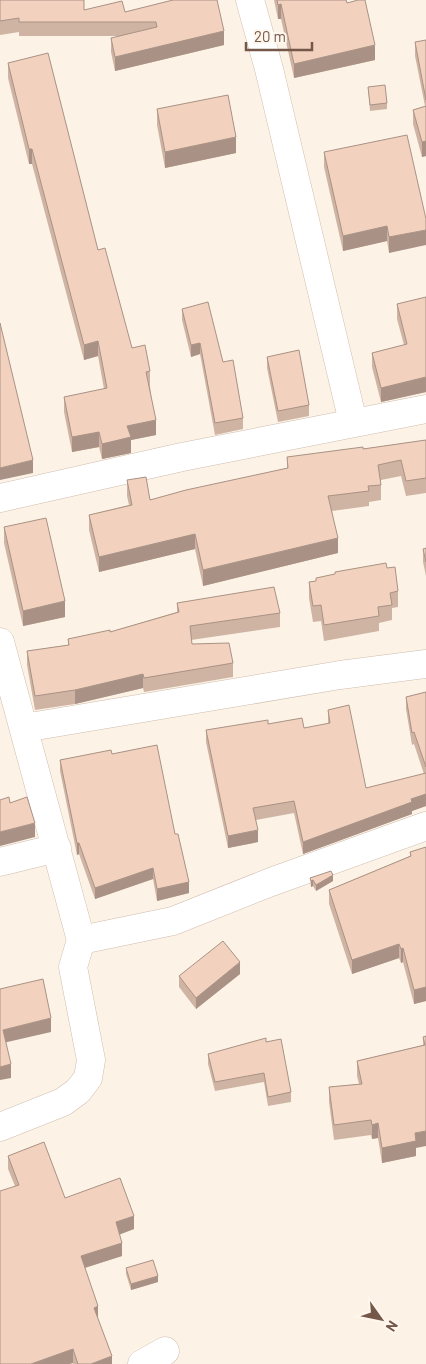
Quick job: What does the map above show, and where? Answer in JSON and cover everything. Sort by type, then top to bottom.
[{"type":"street","points":[[250,0],[269,69],[352,422]]},
{"type":"street","points":[[0,498],[182,457],[426,408]]},
{"type":"street","points":[[0,642],[81,940],[73,967],[91,1060],[88,1078],[78,1091],[63,1102],[0,1127]]},
{"type":"street","points":[[24,728],[340,675],[426,664]]},
{"type":"street","points":[[81,940],[173,921],[271,882],[426,826]]},
{"type":"street","points":[[0,862],[57,848]]},
{"type":"building","points":[[0,0],[84,0],[84,10],[122,1],[125,12],[173,0],[217,0],[224,31],[115,57],[111,38],[157,27],[156,22],[19,22],[19,18],[0,21]]},
{"type":"building","points":[[277,0],[346,0],[347,3],[365,0],[375,45],[294,64],[281,4],[278,5]]},
{"type":"building","points":[[426,40],[426,100],[415,42]]},
{"type":"building","points":[[48,53],[98,250],[105,248],[132,348],[145,345],[150,371],[146,372],[156,420],[127,426],[131,437],[102,444],[99,432],[72,437],[64,397],[107,388],[98,341],[84,345],[32,149],[29,149],[8,63]]},
{"type":"building","points":[[385,85],[387,103],[370,105],[368,87]]},
{"type":"building","points":[[228,95],[236,137],[165,152],[157,109]]},
{"type":"building","points":[[426,106],[426,141],[422,142],[413,110]]},
{"type":"building","points":[[407,135],[426,219],[426,230],[389,237],[387,226],[343,236],[324,152]]},
{"type":"building","points":[[426,297],[426,377],[381,388],[372,353],[407,344],[397,304]]},
{"type":"building","points":[[208,302],[223,362],[233,360],[243,418],[215,423],[200,343],[191,345],[182,309]]},
{"type":"building","points":[[0,323],[33,460],[0,468]]},
{"type":"building","points":[[299,350],[309,405],[278,411],[267,357]]},
{"type":"building","points":[[426,440],[426,478],[406,481],[401,460],[378,465],[381,485],[368,486],[369,491],[328,496],[338,538],[203,570],[195,534],[99,557],[89,515],[132,505],[127,480],[146,477],[150,500],[186,490],[288,468],[287,457]]},
{"type":"building","points":[[46,518],[65,601],[23,611],[4,527]]},
{"type":"building","points":[[426,548],[426,562],[423,549]]},
{"type":"building","points":[[386,563],[387,568],[395,567],[398,591],[390,593],[392,605],[378,607],[379,616],[324,625],[321,605],[313,606],[309,582],[316,581],[316,578],[335,574],[335,572]]},
{"type":"building","points":[[274,587],[280,613],[190,626],[192,644],[229,643],[233,663],[144,678],[143,674],[75,690],[35,696],[27,651],[69,645],[68,639],[110,630],[110,632],[179,612],[177,603]]},
{"type":"building","points":[[426,692],[426,767],[414,732],[412,733],[406,697]]},
{"type":"building","points":[[349,705],[366,788],[426,773],[426,794],[411,799],[412,802],[303,842],[294,801],[253,808],[258,830],[228,836],[206,730],[268,720],[268,724],[302,718],[304,728],[330,723],[328,710]]},
{"type":"building","points":[[157,745],[175,834],[178,834],[189,882],[157,889],[153,868],[95,888],[79,843],[77,843],[60,760],[111,750],[112,754]]},
{"type":"building","points":[[9,797],[10,803],[27,797],[35,823],[0,832],[0,800]]},
{"type":"building","points":[[426,847],[426,987],[414,990],[403,948],[401,949],[399,944],[352,960],[329,890],[411,856],[410,852]]},
{"type":"building","points":[[331,871],[333,875],[316,885],[313,880],[311,881],[310,878]]},
{"type":"building","points":[[223,941],[240,962],[196,998],[179,976]]},
{"type":"building","points":[[43,979],[51,1018],[3,1030],[11,1064],[0,1067],[0,989]]},
{"type":"building","points":[[426,1036],[426,1131],[415,1133],[416,1141],[382,1148],[378,1123],[372,1125],[371,1120],[334,1125],[329,1087],[362,1084],[357,1061],[425,1045],[423,1037]]},
{"type":"building","points":[[266,1038],[266,1042],[281,1039],[291,1092],[268,1097],[264,1073],[215,1082],[208,1054]]},
{"type":"building","points":[[44,1142],[65,1198],[120,1178],[134,1216],[116,1222],[122,1243],[81,1256],[98,1306],[94,1308],[112,1356],[91,1364],[78,1364],[73,1349],[31,1364],[0,1364],[0,1191],[19,1185],[8,1156]]},
{"type":"building","points":[[153,1260],[158,1276],[131,1284],[126,1268]]}]
